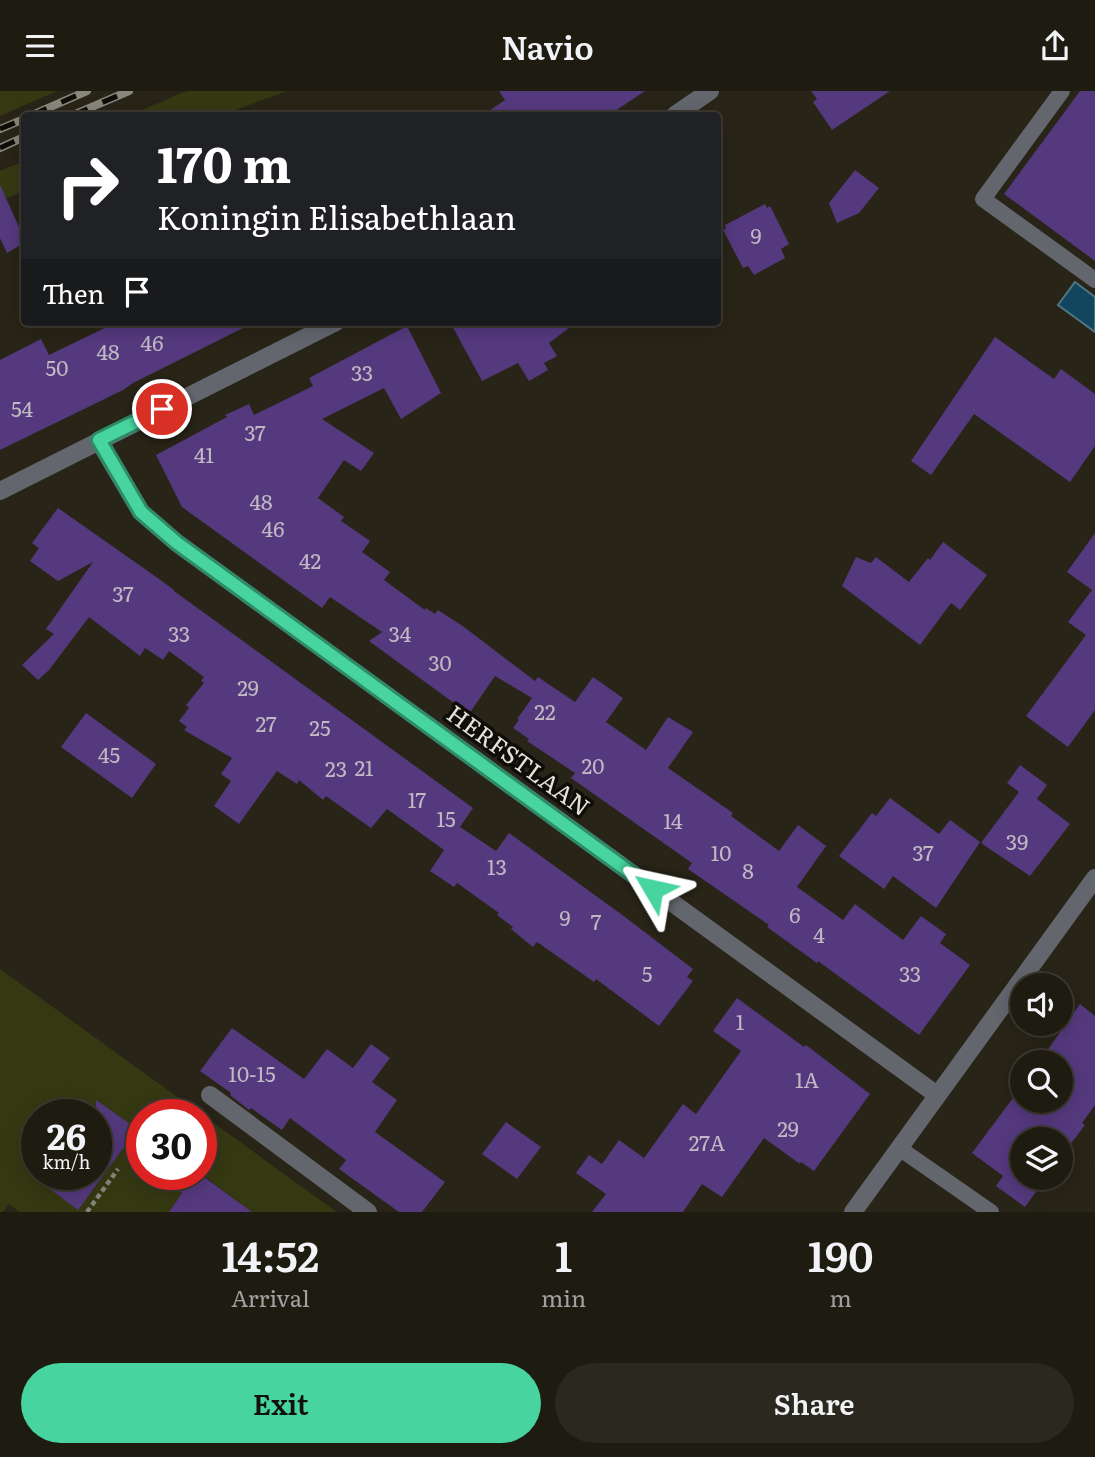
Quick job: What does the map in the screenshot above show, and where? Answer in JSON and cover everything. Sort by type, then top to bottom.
[{"type":"street","points":[[679,112],[710,91]]},
{"type":"street","points":[[0,491],[327,326]]},
{"type":"street","name":"HERFSTLAAN","points":[[99,440],[141,512],[177,543],[937,1095]]},
{"type":"street","points":[[853,1212],[1095,879]]},
{"type":"street","points":[[210,1095],[368,1212]]},
{"type":"lane","points":[[1062,91],[983,199],[1095,279]]},
{"type":"lane","points":[[899,1148],[991,1212]]},
{"type":"path","points":[[87,1212],[118,1169]]},
{"type":"green space","points":[[0,91],[57,91],[0,116]]},
{"type":"green space","points":[[187,91],[286,91],[230,112],[137,112]]},
{"type":"green space","points":[[21,162],[21,192],[0,201],[0,171]]},
{"type":"green space","points":[[0,969],[180,1099],[126,1099],[126,1190],[182,1190],[169,1212],[19,1212],[9,1204],[0,1212]]},
{"type":"green space","points":[[217,1125],[337,1212],[252,1212],[217,1186]]},
{"type":"water","points":[[1075,282],[1095,297],[1095,332],[1058,305]]},
{"type":"building","points":[[499,91],[645,91],[614,112],[487,112],[505,100]]},
{"type":"building","points":[[811,91],[890,91],[832,130],[813,102],[817,99]]},
{"type":"building","points":[[1080,91],[1095,91],[1095,261],[1004,194]]},
{"type":"building","points":[[855,170],[879,188],[859,213],[837,223],[829,203]]},
{"type":"building","points":[[0,185],[21,231],[21,245],[7,253],[0,238]]},
{"type":"building","points":[[765,204],[767,208],[770,206],[789,244],[781,249],[785,258],[754,275],[748,266],[743,268],[723,230],[726,229],[725,225]]},
{"type":"building","points":[[109,326],[247,326],[0,450],[0,360],[41,339],[49,355]]},
{"type":"building","points":[[407,326],[441,393],[401,419],[384,388],[322,419],[374,453],[361,471],[344,460],[318,498],[344,517],[341,521],[370,541],[362,552],[390,572],[384,580],[425,610],[426,608],[435,614],[438,610],[464,627],[535,681],[538,677],[575,702],[593,677],[623,698],[606,722],[646,750],[668,717],[693,732],[668,768],[733,813],[731,816],[779,851],[798,825],[826,846],[797,887],[843,920],[855,904],[903,940],[921,916],[946,934],[940,943],[970,965],[919,1035],[688,869],[692,863],[571,778],[575,773],[527,741],[529,739],[513,728],[532,698],[495,676],[469,714],[369,641],[382,632],[330,597],[322,608],[182,507],[156,455],[249,404],[254,415],[313,386],[309,378]]},
{"type":"building","points":[[452,326],[572,326],[549,343],[557,356],[544,363],[548,370],[529,381],[518,363],[482,381]]},
{"type":"building","points":[[995,337],[1054,379],[1061,369],[1095,394],[1095,446],[1070,482],[974,414],[931,475],[911,461]]},
{"type":"building","points":[[58,508],[473,808],[460,827],[496,851],[509,833],[693,969],[687,977],[693,981],[659,1026],[596,979],[594,982],[537,942],[533,947],[497,915],[499,913],[457,883],[454,887],[430,871],[444,850],[387,809],[371,828],[326,796],[323,800],[299,780],[297,784],[277,771],[239,824],[214,806],[231,781],[221,774],[232,758],[184,730],[187,727],[179,721],[189,708],[186,705],[204,683],[201,681],[204,677],[169,651],[163,660],[145,648],[140,656],[89,617],[49,670],[38,680],[22,665],[54,634],[46,629],[93,562],[58,581],[30,561],[39,548],[32,543]]},
{"type":"building","points":[[1095,533],[1095,710],[1068,747],[1026,716],[1086,635],[1068,622],[1092,590],[1067,572]]},
{"type":"building","points":[[943,542],[987,575],[960,610],[951,603],[920,645],[842,586],[856,557],[871,563],[876,557],[909,582]]},
{"type":"building","points":[[86,713],[156,764],[132,798],[61,747]]},
{"type":"building","points":[[1020,765],[1047,785],[1037,799],[1070,824],[1030,876],[981,843],[1019,792],[1007,783]]},
{"type":"building","points":[[890,798],[939,834],[950,820],[980,842],[936,908],[893,876],[884,889],[839,856],[872,813],[876,816]]},
{"type":"building","points":[[737,998],[804,1047],[806,1045],[870,1094],[814,1171],[764,1138],[722,1197],[702,1184],[683,1212],[592,1212],[606,1194],[576,1173],[589,1155],[602,1164],[619,1140],[644,1158],[683,1104],[696,1114],[741,1051],[713,1031]]},
{"type":"building","points":[[1080,1004],[1095,1016],[1095,1105],[1073,1141],[1073,1127],[1010,1127],[1010,1190],[1037,1190],[1025,1207],[996,1186],[1003,1176],[972,1153],[1010,1102],[1010,1113],[1073,1113],[1073,1050],[1047,1050],[1057,1036],[1073,1036],[1073,1014]]},
{"type":"building","points":[[232,1028],[304,1079],[327,1049],[353,1068],[371,1044],[390,1058],[372,1082],[397,1100],[375,1132],[445,1182],[422,1212],[399,1212],[339,1169],[346,1160],[290,1118],[282,1130],[251,1108],[249,1110],[200,1071]]},
{"type":"building","points":[[112,1111],[126,1121],[126,1144],[112,1163]]},
{"type":"building","points":[[506,1122],[541,1147],[517,1179],[482,1154]]},
{"type":"building","points":[[217,1186],[252,1212],[169,1212],[182,1193],[178,1190],[217,1190]]},
{"type":"building","points":[[51,1190],[93,1190],[78,1210]]},
{"type":"railway","points":[[39,112],[87,91]]},
{"type":"railway","points":[[80,112],[129,91]]},
{"type":"railway","points":[[0,129],[21,120]]},
{"type":"railway","points":[[0,148],[21,138]]},
{"type":"route","points":[[162,409],[99,440],[141,512],[177,543],[653,889]]}]
